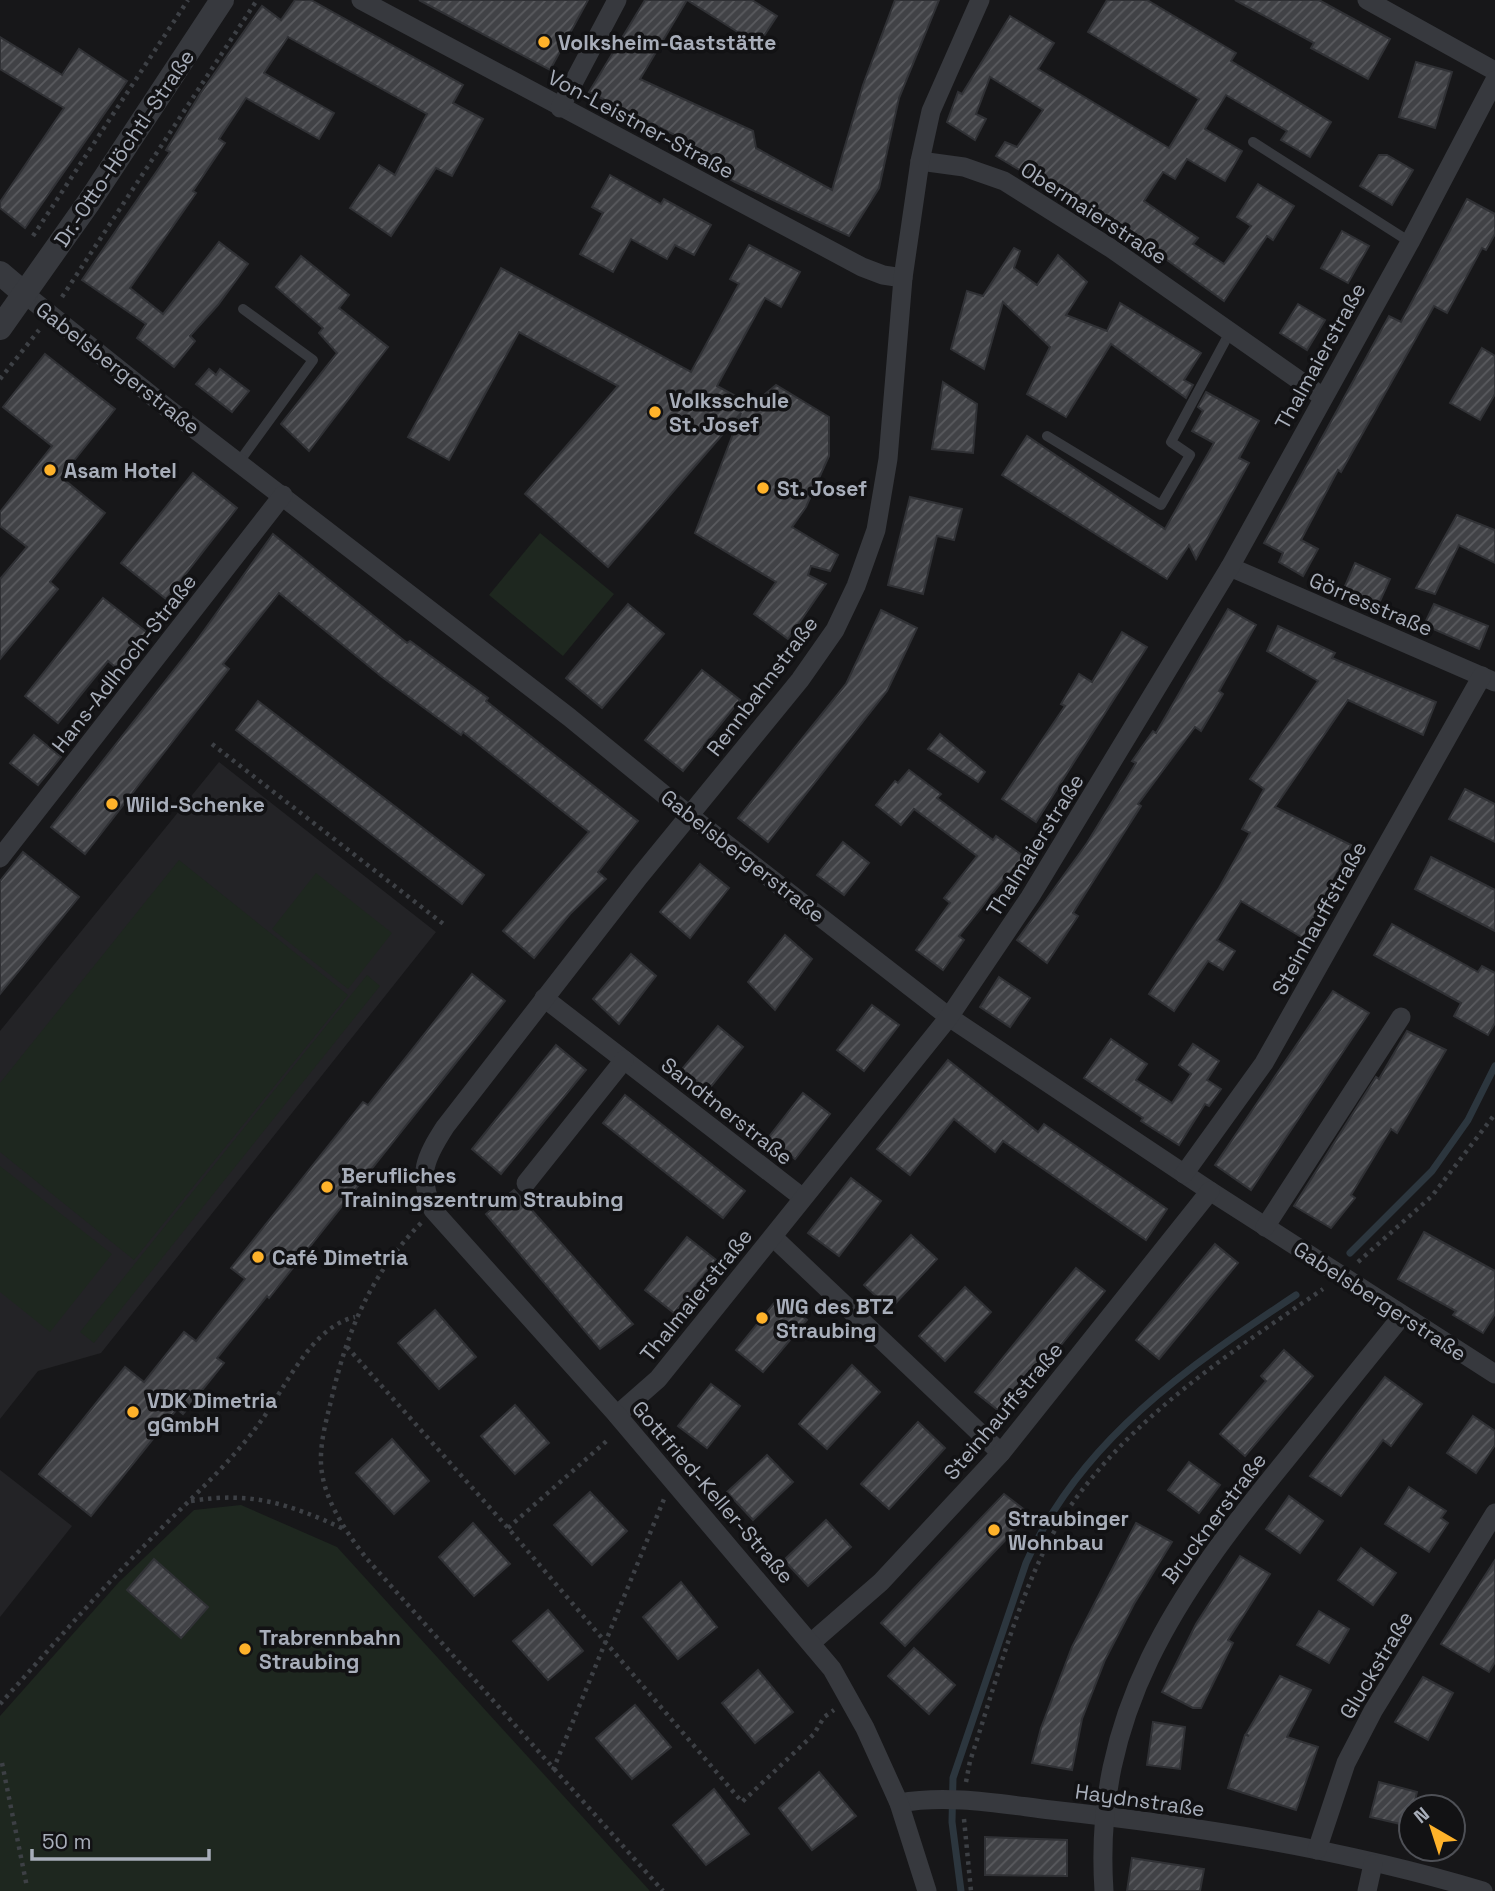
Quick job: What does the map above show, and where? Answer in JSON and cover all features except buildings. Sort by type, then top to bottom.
[{"type":"street","name":"Dr.-Otto-Höchtl-Straße","points":[[0,328],[26,295],[222,0]]},
{"type":"street","name":"Von-Leistner-Straße","points":[[361,0],[862,267],[883,275],[903,278]]},
{"type":"street","points":[[560,108],[617,0]]},
{"type":"street","name":"Rennbahnstraße","points":[[428,1153],[544,998],[800,680],[835,631],[856,586],[876,530],[888,458],[903,278],[920,161],[931,111],[980,0]]},
{"type":"street","points":[[1367,0],[1495,71]]},
{"type":"street","name":"Thalmaierstraße","points":[[621,1420],[774,1237],[949,1017],[1030,897],[1230,568],[1410,242],[1495,79]]},
{"type":"street","name":"Obermaierstraße","points":[[920,161],[964,167],[1004,181],[1112,249],[1323,397]]},
{"type":"street","name":"Gabelsbergerstraße","points":[[0,273],[569,717],[689,816],[949,1017],[1341,1277],[1495,1374]]},
{"type":"street","name":"Hans-Adlhoch-Straße","points":[[0,858],[283,495]]},
{"type":"street","name":"Görresstraße","points":[[1230,568],[1489,679]]},
{"type":"street","name":"Steinhauffstraße","points":[[1184,1174],[1265,1063],[1489,679]]},
{"type":"street","name":"Sandtnerstraße","points":[[544,998],[803,1198]]},
{"type":"street","points":[[1265,1227],[1401,1017]]},
{"type":"street","points":[[526,1183],[624,1060]]},
{"type":"street","name":"Gottfried-Keller-Straße","points":[[428,1153],[424,1172],[426,1194],[433,1210],[621,1420],[812,1642],[832,1669],[899,1804],[927,1891]]},
{"type":"street","name":"Steinhauffstraße","points":[[812,1642],[881,1582],[1001,1453],[1210,1191]]},
{"type":"street","points":[[774,1237],[1001,1453]]},
{"type":"street","name":"Brucknerstraße","points":[[1104,1891],[1102,1865],[1114,1753],[1132,1695],[1193,1580],[1402,1316]]},
{"type":"street","name":"Gluckstraße","points":[[1317,1850],[1346,1763],[1373,1711],[1495,1513]]},
{"type":"street","name":"Haydnstraße","points":[[899,1804],[930,1798],[1107,1816],[1317,1850],[1483,1891]]},
{"type":"street","points":[[1367,1891],[1373,1864]]},
{"type":"lane","points":[[1253,142],[1410,242]]},
{"type":"lane","points":[[239,462],[313,360],[243,309]]},
{"type":"lane","points":[[1047,436],[1161,505],[1190,455],[1171,442],[1230,332]]},
{"type":"path","points":[[28,243],[188,0]]},
{"type":"path","points":[[0,379],[51,315],[257,0]]},
{"type":"path","points":[[212,744],[446,926]]},
{"type":"path","points":[[971,1891],[965,1853],[963,1800],[970,1761],[1024,1602],[1064,1515],[1090,1480],[1200,1373],[1341,1277],[1432,1196],[1495,1114]]},
{"type":"path","points":[[433,1210],[394,1253],[355,1317],[324,1428],[321,1465],[329,1496],[345,1530],[366,1559],[663,1891]]},
{"type":"path","points":[[0,1704],[114,1577],[248,1438],[314,1345],[337,1321],[355,1317]]},
{"type":"path","points":[[347,1347],[508,1528],[742,1802],[814,1734],[824,1717],[849,1699]]},
{"type":"path","points":[[508,1528],[621,1420]]},
{"type":"path","points":[[553,1770],[672,1479]]},
{"type":"path","points":[[189,1501],[223,1496],[262,1498],[297,1508],[345,1530]]},
{"type":"path","points":[[2,1763],[27,1887]]},
{"type":"shaded area","points":[[540,533],[614,594],[563,656],[489,595]]},
{"type":"shaded area","points":[[219,762],[436,932],[101,1353],[38,1371],[0,1419],[0,1031]]},
{"type":"shaded area","points":[[179,860],[348,995],[134,1260],[0,1152],[0,1083]]},
{"type":"shaded area","points":[[316,873],[392,933],[348,989],[272,929]]},
{"type":"shaded area","points":[[367,975],[380,986],[94,1343],[80,1332]]},
{"type":"shaded area","points":[[0,1166],[112,1254],[50,1332],[0,1292]]},
{"type":"shaded area","points":[[0,1470],[72,1526],[0,1617]]},
{"type":"shaded area","name":"Trabrennbahn Straubing","points":[[241,1505],[337,1547],[650,1891],[0,1891],[0,1716],[119,1582],[194,1510]]},
{"type":"waterway","points":[[1350,1253],[1432,1171],[1468,1120],[1495,1066]]},
{"type":"waterway","points":[[961,1891],[952,1822],[953,1778],[1026,1563],[1048,1519],[1107,1443],[1141,1410],[1216,1350],[1296,1295]]},
{"type":"place","name":"Volksheim-Gaststätte","points":[[544,42]]},
{"type":"place","name":"Volksschule St. Josef","points":[[655,412]]},
{"type":"place","name":"Asam Hotel","points":[[50,470]]},
{"type":"place","name":"St. Josef","points":[[763,488]]},
{"type":"place","name":"Wild-Schenke","points":[[112,804]]},
{"type":"place","name":"Berufliches Trainingszentrum Straubing","points":[[327,1187]]},
{"type":"place","name":"Café Dimetria","points":[[258,1257]]},
{"type":"place","name":"WG des BTZ Straubing","points":[[762,1318]]},
{"type":"place","name":"VDK Dimetria gGmbH","points":[[133,1412]]},
{"type":"place","name":"Straubinger Wohnbau","points":[[994,1530]]},
{"type":"place","name":"Trabrennbahn Straubing","points":[[245,1649]]}]
